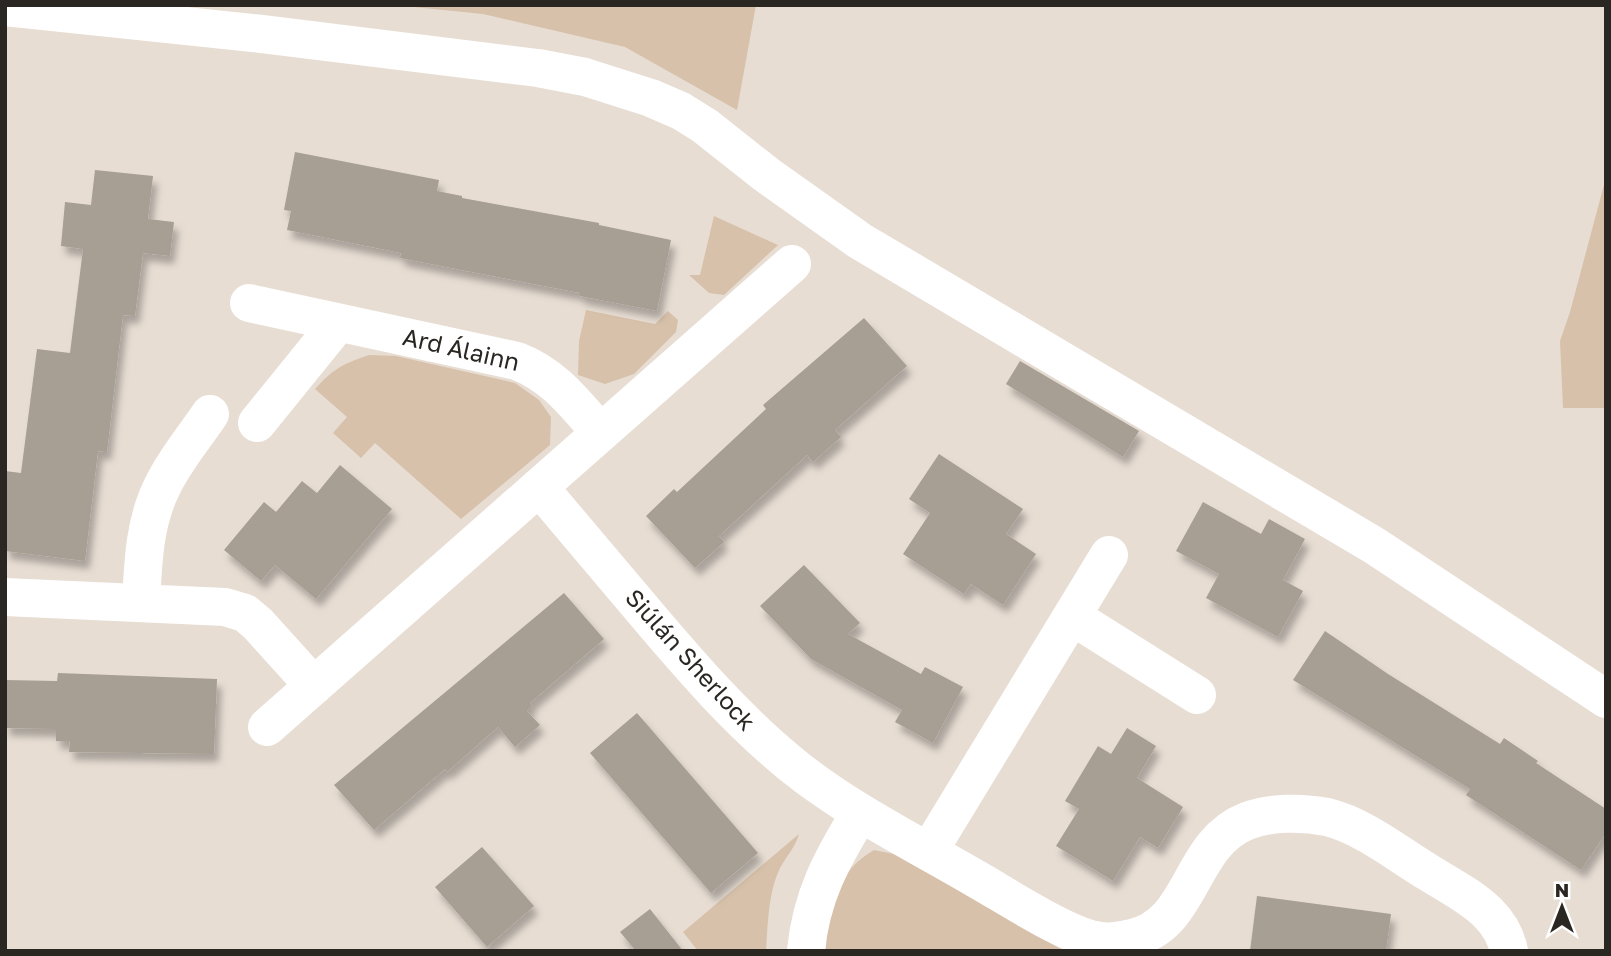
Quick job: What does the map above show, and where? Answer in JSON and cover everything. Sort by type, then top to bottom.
[{"type":"street","points":[[5,7],[262,34],[538,68],[622,87],[651,98],[681,111],[705,126],[767,175],[860,241],[1375,546],[1606,699]]},
{"type":"street","points":[[267,727],[792,264]]},
{"type":"street","name":"Ard Álainn","points":[[249,303],[517,361],[535,369],[556,384],[600,432]]},
{"type":"street","points":[[257,423],[338,323]]},
{"type":"street","points":[[141,603],[144,553],[155,502],[163,484],[211,414]]},
{"type":"street","name":"Siúlán Sherlock","points":[[539,487],[685,660],[741,720],[793,766],[860,813],[1063,927],[1102,942],[1142,936],[1157,929],[1171,916],[1205,855],[1233,827],[1267,816],[1305,814],[1325,817],[1359,830],[1481,906],[1499,926],[1509,951]]},
{"type":"street","points":[[929,851],[1109,555]]},
{"type":"street","points":[[5,597],[225,607],[245,613],[258,624],[314,686]]},
{"type":"street","points":[[1073,617],[1198,695]]},
{"type":"street","points":[[806,951],[815,900],[834,857],[860,813]]},
{"type":"shaded area","points":[[394,5],[756,5],[737,110],[625,47],[483,14]]},
{"type":"shaded area","points":[[1606,5],[1606,408],[1563,408],[1560,341],[1605,181]]},
{"type":"shaded area","points":[[714,216],[778,245],[724,295],[709,293],[689,275],[700,275]]},
{"type":"shaded area","points":[[586,310],[655,324],[668,311],[678,320],[676,332],[634,374],[605,384],[578,375],[579,341]]},
{"type":"shaded area","points":[[369,355],[396,356],[515,383],[539,400],[551,417],[550,445],[461,519],[375,443],[361,458],[333,433],[347,417],[315,389],[339,368]]},
{"type":"shaded area","points":[[799,834],[780,868],[773,888],[766,951],[698,951],[683,932]]},
{"type":"shaded area","points":[[874,850],[899,855],[1064,951],[825,951],[836,893],[850,869]]},
{"type":"building","points":[[295,152],[439,180],[437,191],[462,198],[599,223],[671,240],[657,311],[400,258],[401,253],[287,230],[291,211],[284,210]]},
{"type":"building","points":[[95,170],[153,176],[148,219],[174,222],[170,256],[143,253],[135,316],[123,315],[107,452],[98,451],[85,561],[5,551],[5,471],[21,473],[37,349],[70,353],[83,249],[61,246],[65,202],[91,205]]},
{"type":"building","points":[[864,318],[907,366],[835,430],[841,437],[813,462],[807,455],[719,536],[724,542],[695,568],[646,516],[674,489],[677,492],[766,409],[763,405]]},
{"type":"building","points":[[1020,361],[1139,431],[1123,457],[1006,384]]},
{"type":"building","points":[[939,454],[1023,509],[1006,534],[1036,554],[1003,605],[971,584],[964,594],[903,554],[930,513],[909,499]]},
{"type":"building","points":[[340,465],[392,509],[316,599],[275,565],[261,581],[224,550],[264,502],[276,512],[302,481],[317,493]]},
{"type":"building","points":[[1203,502],[1261,534],[1269,519],[1305,539],[1283,580],[1303,591],[1278,637],[1206,598],[1219,574],[1176,551]]},
{"type":"building","points":[[804,565],[860,623],[848,634],[921,674],[925,667],[963,687],[933,743],[895,722],[902,710],[811,659],[760,606]]},
{"type":"building","points":[[564,593],[604,639],[530,703],[532,706],[527,711],[540,725],[515,747],[498,727],[374,830],[334,785]]},
{"type":"building","points":[[1325,631],[1500,744],[1504,738],[1538,761],[1536,763],[1606,809],[1606,833],[1581,870],[1466,795],[1470,789],[1293,680]]},
{"type":"building","points":[[58,673],[217,679],[214,754],[69,752],[70,741],[56,741],[56,729],[5,728],[5,680],[57,681]]},
{"type":"building","points":[[637,713],[758,853],[711,893],[590,753]]},
{"type":"building","points":[[1127,728],[1156,746],[1137,778],[1183,807],[1158,848],[1140,837],[1113,881],[1056,846],[1079,809],[1065,801],[1098,746],[1111,754]]},
{"type":"building","points":[[482,847],[534,906],[487,947],[435,887]]},
{"type":"building","points":[[1257,896],[1391,914],[1386,951],[1250,951]]},
{"type":"building","points":[[650,909],[683,951],[636,951],[620,932]]}]
